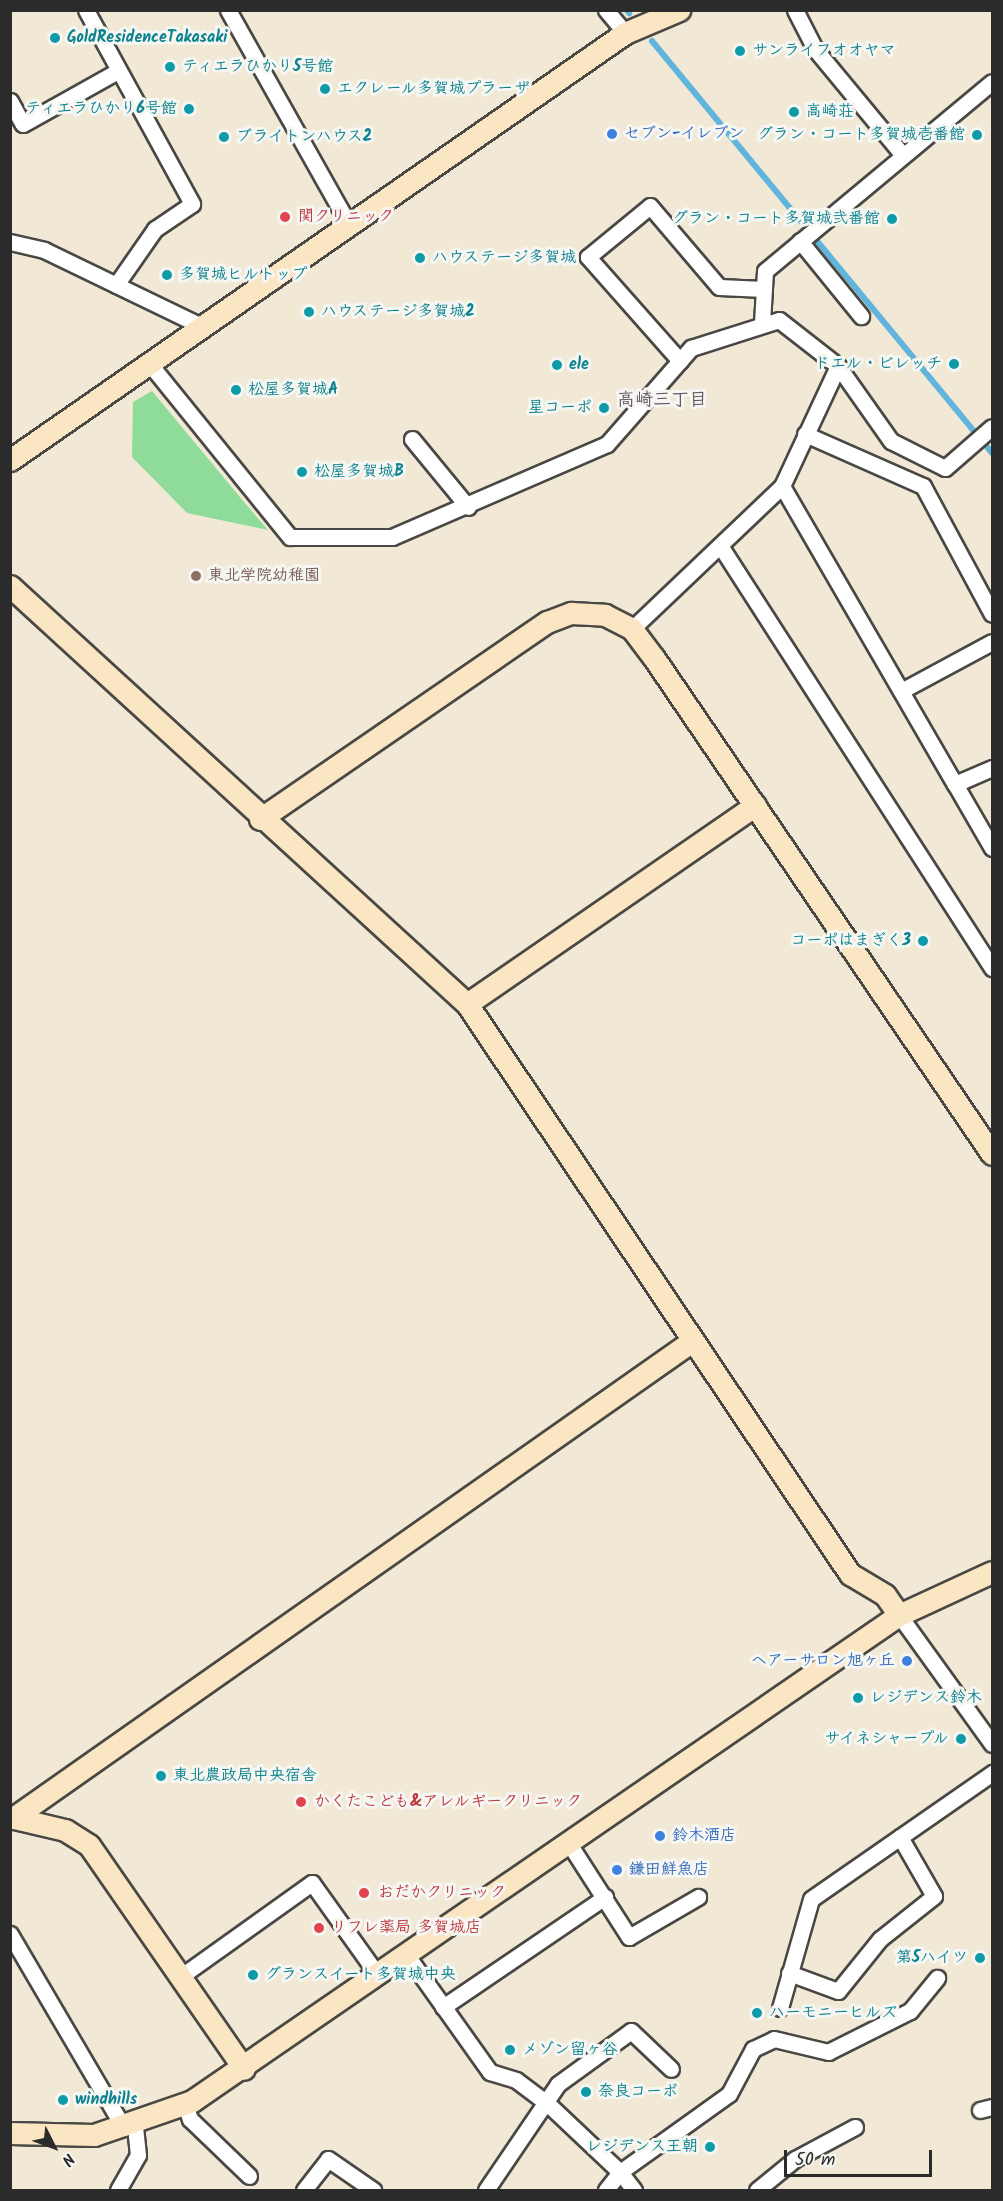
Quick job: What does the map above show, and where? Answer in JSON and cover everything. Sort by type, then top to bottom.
[{"type":"street","points":[[86,10],[192,204],[155,229],[116,285]]},
{"type":"street","points":[[228,10],[349,225]]},
{"type":"street","points":[[606,10],[625,33]]},
{"type":"street","points":[[10,460],[625,33],[679,10]]},
{"type":"street","points":[[795,10],[815,49],[903,154]]},
{"type":"street","points":[[10,101],[23,124],[118,71]]},
{"type":"street","points":[[762,323],[765,271],[903,154],[993,82]]},
{"type":"street","points":[[680,361],[588,257],[650,206],[719,287],[764,289]]},
{"type":"street","points":[[807,234],[861,316]]},
{"type":"street","points":[[10,242],[44,250],[203,327]]},
{"type":"street","points":[[149,363],[290,537],[392,537],[468,507],[607,444],[691,348],[762,323],[779,320],[838,366],[891,441],[945,468],[985,434]]},
{"type":"street","points":[[632,629],[721,547],[782,486],[838,366]]},
{"type":"street","points":[[805,434],[923,486],[993,614]]},
{"type":"street","points":[[412,439],[468,507]]},
{"type":"street","points":[[782,486],[993,848]]},
{"type":"street","points":[[721,547],[993,968]]},
{"type":"street","points":[[10,586],[260,819],[467,1004],[850,1574],[885,1595],[993,1744]]},
{"type":"street","points":[[260,819],[547,622],[571,613],[604,615],[632,629],[992,1150]]},
{"type":"street","points":[[901,691],[993,642]]},
{"type":"street","points":[[955,784],[993,768]]},
{"type":"street","points":[[467,1004],[755,805]]},
{"type":"street","points":[[12,1818],[692,1341]]},
{"type":"street","points":[[10,2133],[58,2138],[129,2127],[185,2104],[244,2069],[377,1974],[899,1615],[993,1572]]},
{"type":"street","points":[[780,2008],[811,1899],[993,1773]]},
{"type":"street","points":[[12,1818],[65,1830],[89,1845],[244,2069]]},
{"type":"street","points":[[789,1973],[838,1992],[880,1939],[934,1896],[900,1838]]},
{"type":"street","points":[[568,1842],[605,1897],[628,1937],[698,1897]]},
{"type":"street","points":[[180,1977],[312,1883],[377,1974]]},
{"type":"street","points":[[443,2007],[605,1897]]},
{"type":"street","points":[[10,1934],[129,2127],[138,2155],[118,2190]]},
{"type":"street","points":[[406,1954],[490,2072],[516,2080],[548,2104],[620,2172],[634,2190]]},
{"type":"street","points":[[606,2190],[620,2172],[729,2094],[753,2049],[774,2039],[828,2052],[910,2011],[937,1978]]},
{"type":"street","points":[[486,2190],[548,2104],[558,2084],[631,2031],[671,2069]]},
{"type":"street","points":[[185,2104],[190,2119],[249,2176]]},
{"type":"street","points":[[757,2190],[795,2159],[855,2127]]},
{"type":"street","points":[[304,2190],[328,2159],[373,2190]]},
{"type":"green space","points":[[152,391],[268,530],[187,513],[132,457],[133,402]]},
{"type":"waterway","points":[[652,41],[992,453]]},
{"type":"place","name":"GoldResidenceTakasaki","points":[[55,38]]},
{"type":"place","name":"サンライフオオヤマ","points":[[740,51]]},
{"type":"place","name":"ティエラひかり5号館","points":[[170,67]]},
{"type":"place","name":"エクレール多賀城プラーザ","points":[[325,89]]},
{"type":"place","name":"ティエラひかり6号館","points":[[189,109]]},
{"type":"place","name":"高崎荘","points":[[794,112]]},
{"type":"place","name":"セブン-イレブン","points":[[612,134]]},
{"type":"place","name":"グラン・コート多賀城壱番館","points":[[977,135]]},
{"type":"place","name":"ブライトンハウス2","points":[[224,137]]},
{"type":"place","name":"関クリニック","points":[[285,217]]},
{"type":"place","name":"グラン・コート多賀城弐番館","points":[[892,219]]},
{"type":"place","name":"ハウステージ多賀城","points":[[420,258]]},
{"type":"place","name":"多賀城ヒルトップ","points":[[167,275]]},
{"type":"place","name":"ハウステージ多賀城2","points":[[309,312]]},
{"type":"place","name":"ドエル・ビレッチ","points":[[954,364]]},
{"type":"place","name":"ele","points":[[557,365]]},
{"type":"place","name":"松屋多賀城A","points":[[236,390]]},
{"type":"place","name":"星コーポ","points":[[604,408]]},
{"type":"place","name":"松屋多賀城B","points":[[302,472]]},
{"type":"place","name":"東北学院幼稚園","points":[[196,576]]},
{"type":"place","name":"コーポはまぎく3","points":[[923,941]]},
{"type":"place","name":"ヘアーサロン旭ヶ丘","points":[[907,1661]]},
{"type":"place","name":"レジデンス鈴木","points":[[858,1698]]},
{"type":"place","name":"サイネシャープル","points":[[961,1739]]},
{"type":"place","name":"東北農政局中央宿舎","points":[[161,1776]]},
{"type":"place","name":"かくたこども&アレルギークリニック","points":[[301,1802]]},
{"type":"place","name":"鈴木酒店","points":[[660,1836]]},
{"type":"place","name":"鎌田鮮魚店","points":[[617,1870]]},
{"type":"place","name":"おだかクリニック","points":[[364,1893]]},
{"type":"place","name":"リフレ薬局 多賀城店","points":[[319,1928]]},
{"type":"place","name":"第5ハイツ","points":[[980,1958]]},
{"type":"place","name":"グランスイート多賀城中央","points":[[253,1975]]},
{"type":"place","name":"ハーモニーヒルズ","points":[[757,2013]]},
{"type":"place","name":"メゾン留ヶ谷","points":[[510,2050]]},
{"type":"place","name":"奈良コーポ","points":[[586,2092]]},
{"type":"place","name":"windhills","points":[[63,2100]]},
{"type":"place","name":"レジデンス王朝","points":[[710,2147]]},
{"type":"district","name":"高崎三丁目","points":[[662,401]]}]
